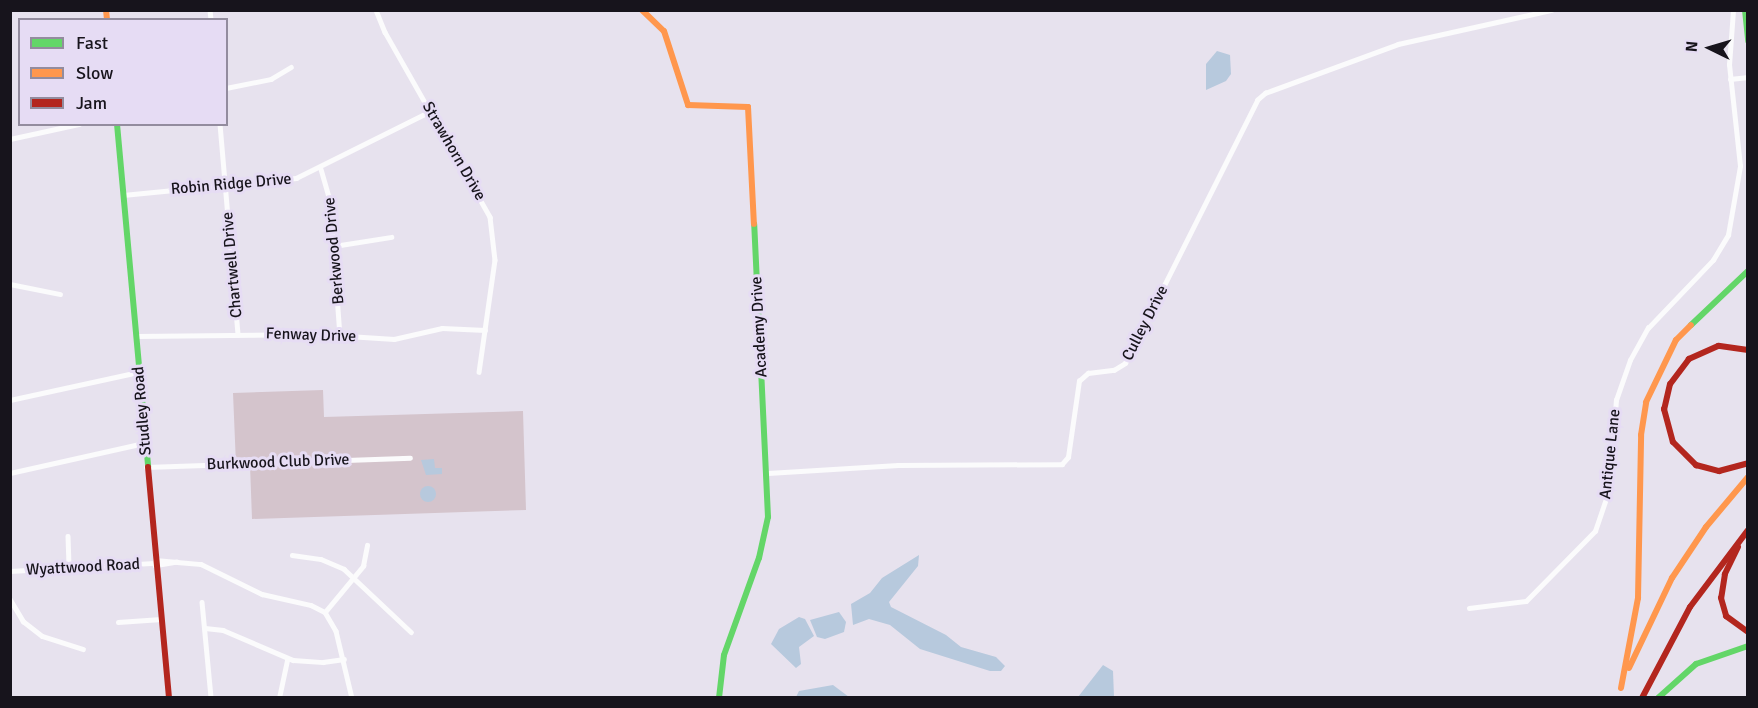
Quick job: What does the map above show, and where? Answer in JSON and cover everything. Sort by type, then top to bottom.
[{"type":"main road","name":"Academy Drive","points":[[642,10],[664,31],[688,105],[744,104],[748,107],[768,473],[764,542],[727,646],[719,698]]},
{"type":"main road","points":[[1745,10],[1748,41]]},
{"type":"main road","name":"Studley Road","points":[[117,126],[146,468],[169,698]]},
{"type":"main road","points":[[1618,698],[1638,598],[1641,435],[1649,394],[1662,362],[1684,330],[1748,271]]},
{"type":"main road","points":[[1748,350],[1718,346],[1689,359],[1672,379],[1665,409],[1673,442],[1696,465],[1719,471],[1748,463]]},
{"type":"main road","points":[[1621,688],[1672,578],[1706,527],[1748,477]]},
{"type":"main road","points":[[1745,533],[1725,574],[1721,598],[1726,616],[1748,632]]},
{"type":"main road","points":[[1642,698],[1690,608],[1745,533]]},
{"type":"main road","points":[[1658,698],[1696,664],[1748,646]]},
{"type":"street","name":"Strawhorn Drive","points":[[376,10],[431,111],[484,200],[493,229],[495,260],[479,372]]},
{"type":"street","name":"Culley Drive","points":[[768,473],[898,465],[1065,462],[1079,381],[1088,373],[1114,370],[1125,363],[1257,100],[1265,93],[1398,44],[1551,10]]},
{"type":"street","name":"Antique Lane","points":[[1469,608],[1517,605],[1532,597],[1584,544],[1602,519],[1611,474],[1616,400],[1630,360],[1655,320],[1713,260],[1731,227],[1740,153],[1730,79],[1733,10]]},
{"type":"street","points":[[228,87],[271,79],[291,67]]},
{"type":"street","points":[[1730,79],[1748,77]]},
{"type":"street","name":"Robin Ridge Drive","points":[[123,195],[296,178],[321,169],[431,111]]},
{"type":"street","points":[[10,139],[70,126]]},
{"type":"street","name":"Chartwell Drive","points":[[220,126],[238,334]]},
{"type":"street","name":"Berkwood Drive","points":[[321,169],[328,194],[334,246],[340,335]]},
{"type":"street","points":[[334,246],[391,237]]},
{"type":"street","points":[[10,284],[60,294]]},
{"type":"street","name":"Fenway Drive","points":[[135,336],[340,335],[394,339],[442,328],[485,330]]},
{"type":"street","points":[[10,400],[138,372]]},
{"type":"street","points":[[10,473],[144,443]]},
{"type":"street","name":"Burkwood Club Drive","points":[[146,468],[410,458]]},
{"type":"street","points":[[68,536],[69,568]]},
{"type":"street","points":[[352,698],[335,627],[325,612],[355,577],[365,561],[367,545]]},
{"type":"street","points":[[291,555],[326,560],[355,577],[411,632]]},
{"type":"street","name":"Wyattwood Road","points":[[10,571],[177,562],[201,564],[262,594],[311,605],[325,612]]},
{"type":"street","points":[[10,599],[23,621],[42,636],[83,649]]},
{"type":"street","points":[[202,602],[211,698]]},
{"type":"street","points":[[118,622],[161,619]]},
{"type":"street","points":[[205,628],[223,630],[287,658],[323,663],[344,659]]},
{"type":"street","points":[[279,698],[287,658]]},
{"type":"shaded area","points":[[323,390],[324,417],[523,411],[526,510],[252,519],[250,465],[236,465],[233,393]]},
{"type":"water","points":[[1217,51],[1230,55],[1231,74],[1226,81],[1206,90],[1206,64]]},
{"type":"water","points":[[434,459],[435,468],[442,468],[442,474],[426,475],[421,460]]},
{"type":"water","points":[[428,486],[436,494],[428,502],[420,494]]},
{"type":"water","points":[[919,555],[918,566],[889,602],[891,607],[946,635],[961,647],[996,657],[1005,666],[1001,671],[990,671],[920,649],[890,625],[869,619],[853,625],[851,604],[870,593],[882,578]]},
{"type":"water","points":[[839,612],[846,622],[844,632],[825,639],[817,637],[810,620]]},
{"type":"water","points":[[799,617],[805,619],[814,636],[799,647],[801,664],[796,668],[771,644],[779,629]]},
{"type":"water","points":[[1103,665],[1113,671],[1114,697],[1078,697]]},
{"type":"water","points":[[833,685],[849,697],[796,697],[799,691]]},
{"type":"traffic: fast","points":[[1745,10],[1748,41]]},
{"type":"traffic: fast","points":[[117,126],[148,467]]},
{"type":"traffic: fast","points":[[719,698],[724,655],[759,558],[768,517],[754,224]]},
{"type":"traffic: fast","points":[[1691,325],[1748,271]]},
{"type":"traffic: fast","points":[[1658,698],[1696,664],[1748,646]]},
{"type":"traffic: slow","points":[[106,10],[107,18]]},
{"type":"traffic: slow","points":[[642,10],[664,31],[688,105],[748,107],[754,224]]},
{"type":"traffic: slow","points":[[1621,688],[1638,598],[1641,435],[1646,402],[1676,340],[1691,325]]},
{"type":"traffic: slow","points":[[1629,668],[1672,578],[1706,527],[1748,477]]},
{"type":"traffic: jam","points":[[1748,350],[1718,346],[1689,359],[1670,384],[1664,409],[1673,442],[1696,465],[1719,471],[1748,463]]},
{"type":"traffic: jam","points":[[148,467],[169,698]]},
{"type":"traffic: jam","points":[[1642,698],[1690,607],[1748,530]]},
{"type":"traffic: jam","points":[[1738,547],[1725,574],[1721,598],[1726,616],[1748,632]]}]
